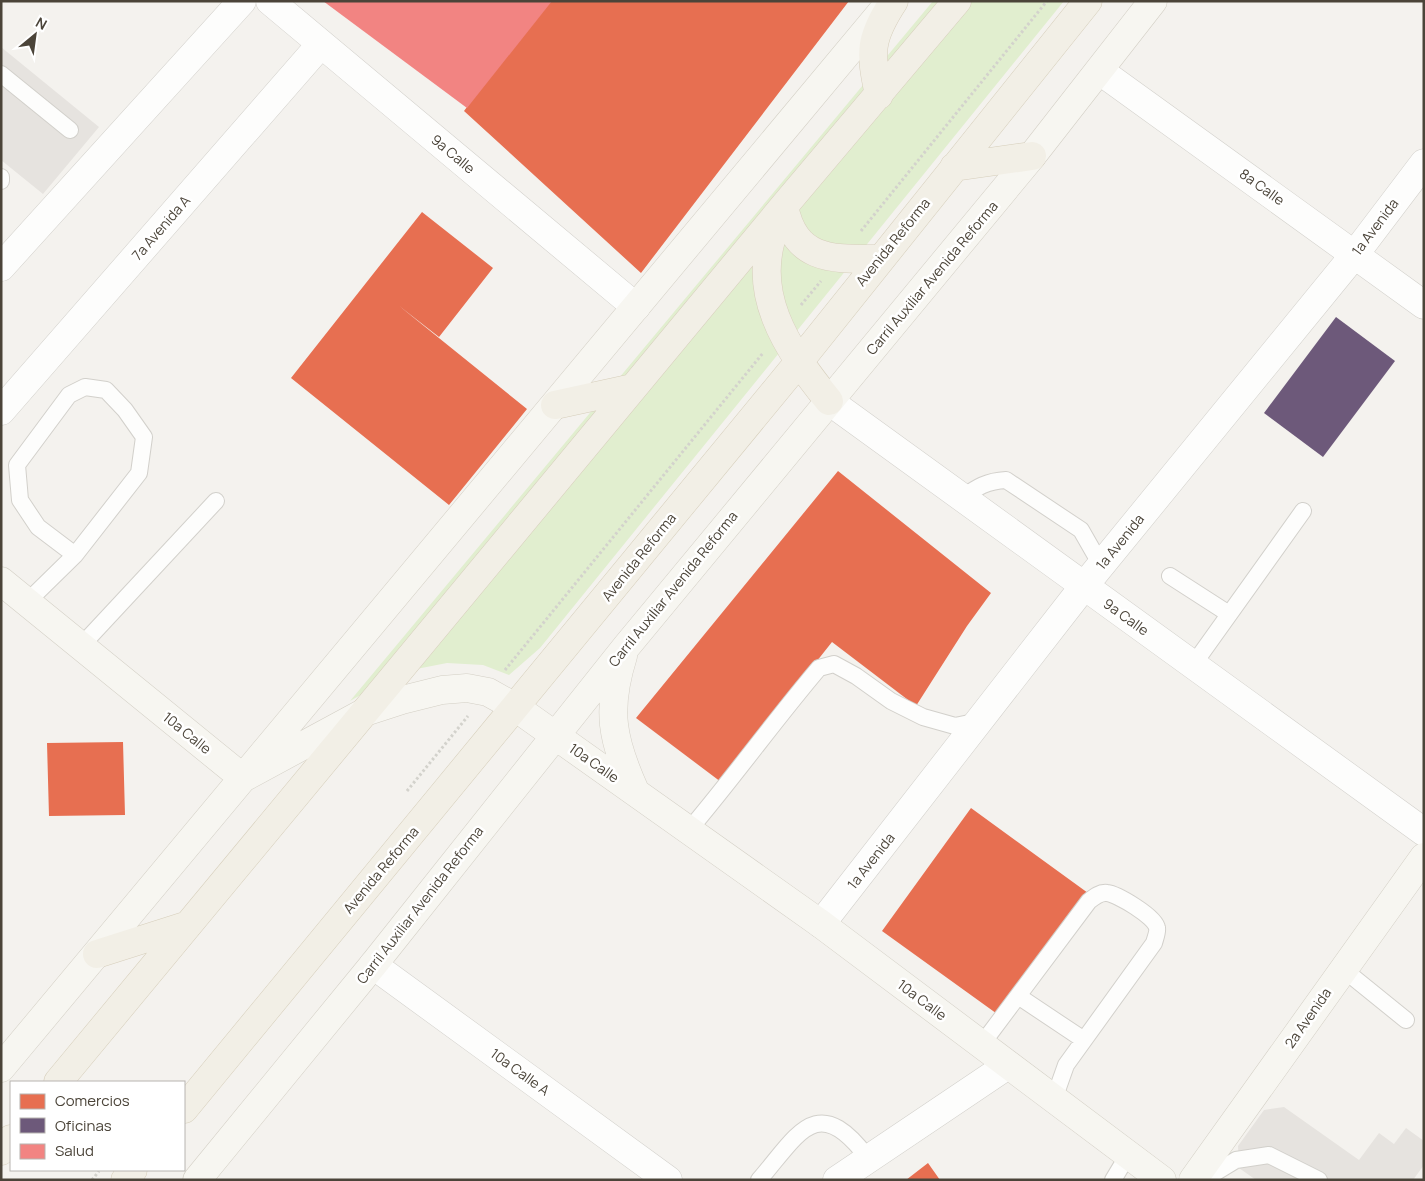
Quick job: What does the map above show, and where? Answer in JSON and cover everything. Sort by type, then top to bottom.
[{"type":"main road","points":[[879,95],[872,60],[877,26],[893,1]]},
{"type":"main road","points":[[59,1081],[784,206],[957,1]]},
{"type":"main road","name":"Avenida Reforma","points":[[185,1108],[798,363],[1088,1]]},
{"type":"main road","points":[[954,167],[1032,156]]},
{"type":"main road","points":[[784,206],[791,228],[806,247],[826,257],[838,259],[880,259]]},
{"type":"main road","points":[[784,206],[773,230],[768,256],[768,282],[772,308],[780,331],[798,363],[828,401]]},
{"type":"main road","points":[[554,405],[634,388]]},
{"type":"main road","points":[[96,954],[188,926]]},
{"type":"main road","points":[[1,1151],[10,1140]]},
{"type":"street","points":[[1,267],[242,1]]},
{"type":"street","name":"9a Calle","points":[[270,1],[636,307]]},
{"type":"street","points":[[1,1068],[893,1]]},
{"type":"street","name":"Carril Auxiliar Avenida Reforma","points":[[197,1180],[373,965],[626,647],[1032,156],[1153,1]]},
{"type":"street","name":"7a Avenida A","points":[[1,411],[322,44]]},
{"type":"street","name":"8a Calle","points":[[1100,71],[1424,305]]},
{"type":"street","name":"1a Avenida","points":[[821,924],[1084,586],[1355,254],[1424,163]]},
{"type":"street","name":"9a Calle","points":[[828,401],[1424,832]]},
{"type":"street","name":"10a Calle","points":[[1,581],[243,778],[366,712],[442,690],[467,688],[488,692],[516,707],[554,736],[635,791],[821,924],[1162,1180]]},
{"type":"street","points":[[626,647],[614,683],[612,720],[619,757],[635,791]]},
{"type":"street","name":"2a Avenida","points":[[1200,1178],[1343,968],[1424,857]]},
{"type":"street","name":"10a Calle A","points":[[373,965],[668,1180]]},
{"type":"street","points":[[837,1180],[867,1157],[1008,1065]]},
{"type":"lane","points":[[1,74],[70,130]]},
{"type":"lane","points":[[27,602],[75,555],[139,473],[144,437],[125,410],[106,390],[85,388],[69,395],[17,465],[20,500],[38,527],[75,555]]},
{"type":"lane","points":[[962,498],[991,480],[1006,480],[1081,530],[1101,565]]},
{"type":"lane","points":[[81,646],[216,501]]},
{"type":"lane","points":[[1193,665],[1303,511]]},
{"type":"lane","points":[[1170,576],[1229,614]]},
{"type":"lane","points":[[689,830],[718,796],[756,744],[819,668],[834,664],[923,717],[955,726],[979,721]]},
{"type":"lane","points":[[982,1044],[1089,901],[1104,892],[1114,894],[1153,918],[1157,928],[1154,943],[1066,1065],[1054,1098]]},
{"type":"lane","points":[[1343,968],[1406,1020]]},
{"type":"lane","points":[[1018,996],[1084,1040]]},
{"type":"lane","points":[[759,1180],[802,1131],[812,1124],[823,1123],[835,1126],[855,1142],[867,1157]]},
{"type":"lane","points":[[1113,1180],[1128,1155]]},
{"type":"lane","points":[[1200,1178],[1236,1160],[1269,1155],[1319,1180]]},
{"type":"path","points":[[401,799],[1047,1]]},
{"type":"green space","points":[[933,1],[1064,1],[540,648],[509,675],[483,665],[447,663],[401,672],[350,701]]},
{"type":"shaded area","points":[[1,47],[99,127],[43,194],[1,160]]},
{"type":"shaded area","points":[[1284,1107],[1359,1160],[1379,1133],[1394,1144],[1406,1128],[1424,1141],[1424,1165],[1413,1180],[1256,1180],[1239,1168],[1238,1146],[1264,1110]]},
{"type":"building: Comercios","points":[[546,1],[849,1],[641,273],[464,111]]},
{"type":"building: Comercios","points":[[422,212],[493,268],[439,337],[398,305],[527,409],[449,505],[291,378]]},
{"type":"building: Comercios","points":[[838,471],[991,593],[967,626],[916,706],[832,642],[721,782],[636,718]]},
{"type":"building: Comercios","points":[[123,742],[125,815],[49,816],[47,743]]},
{"type":"building: Comercios","points":[[971,808],[1088,893],[1000,1016],[882,931]]},
{"type":"building: Comercios","points":[[928,1163],[940,1180],[906,1180]]},
{"type":"building: Oficinas","points":[[1336,317],[1395,361],[1323,457],[1264,413]]},
{"type":"building: Salud","points":[[323,1],[552,1],[467,108]]}]
